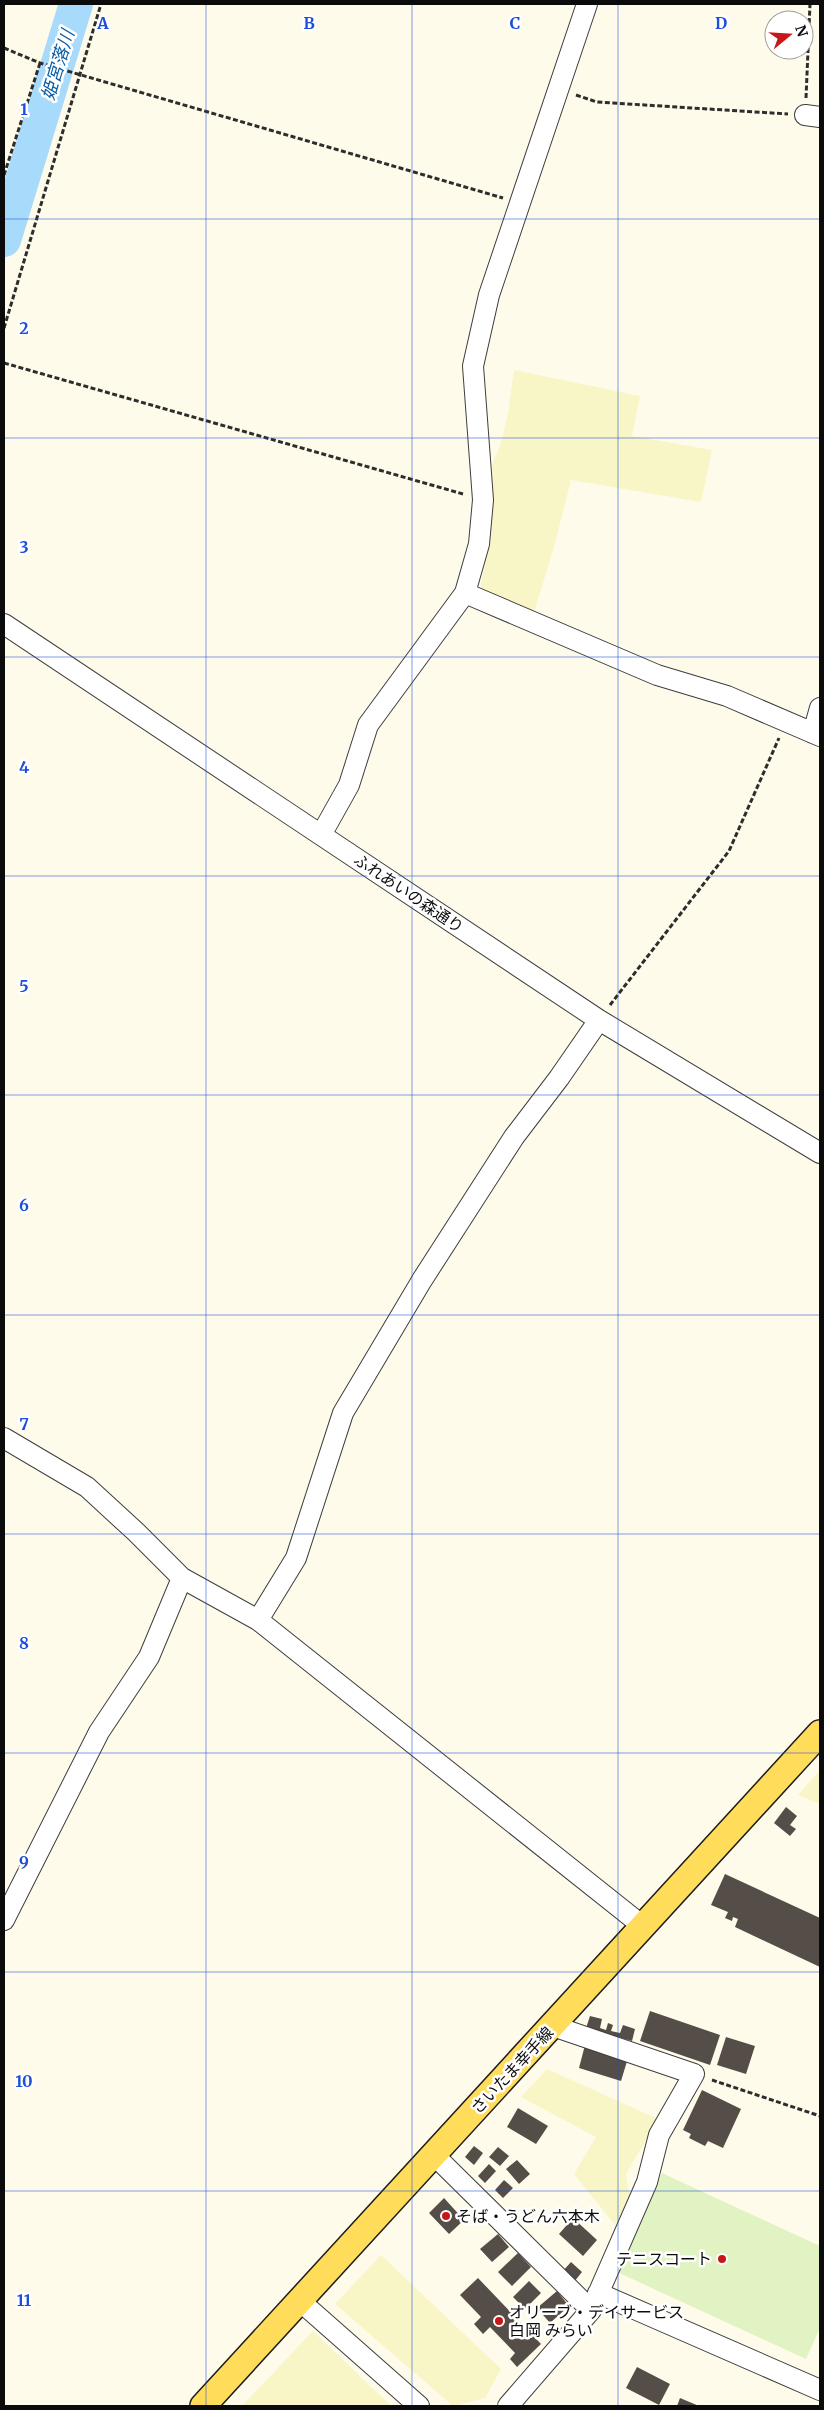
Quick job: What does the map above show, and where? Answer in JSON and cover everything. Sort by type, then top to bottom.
[{"type":"main road","name":"さいたま幸手線","points":[[203,2406],[820,1733]]},
{"type":"street","points":[[322,835],[349,785],[368,725],[465,592],[478,544],[483,500],[473,366],[489,295],[519,202],[560,90],[587,4]]},
{"type":"street","points":[[465,592],[658,675],[727,696],[817,734],[820,708]]},
{"type":"street","name":"ふれあいの森通り","points":[[4,624],[599,1020],[820,1153]]},
{"type":"street","points":[[258,1620],[296,1558],[343,1413],[422,1280],[514,1137],[559,1078],[599,1020]]},
{"type":"street","points":[[4,1438],[87,1487],[182,1578],[258,1620],[644,1927]]},
{"type":"street","points":[[4,1920],[98,1732],[149,1657],[182,1578]]},
{"type":"street","points":[[508,2406],[594,2302],[647,2182],[659,2135],[694,2074],[553,2026]]},
{"type":"street","points":[[434,2155],[594,2302],[820,2390]]},
{"type":"street","points":[[300,2301],[419,2406]]},
{"type":"path","points":[[4,328],[101,4]]},
{"type":"path","points":[[560,90],[598,102],[812,116],[810,4]]},
{"type":"path","points":[[4,48],[40,63],[79,75],[519,202]]},
{"type":"path","points":[[4,175],[40,63]]},
{"type":"path","points":[[4,363],[483,500]]},
{"type":"path","points":[[599,1020],[729,851],[787,721]]},
{"type":"path","points":[[694,2074],[820,2116]]},
{"type":"shaded area","points":[[514,370],[640,396],[632,436],[712,450],[701,502],[571,480],[554,547],[533,616],[480,590],[491,530],[492,465],[501,443],[508,414]]},
{"type":"shaded area","points":[[820,1770],[820,1804],[798,1795]]},
{"type":"shaded area","points":[[547,2069],[658,2119],[626,2174],[630,2198],[615,2225],[574,2174],[596,2137],[521,2097]]},
{"type":"shaded area","points":[[381,2255],[501,2369],[485,2398],[453,2406],[335,2304]]},
{"type":"shaded area","points":[[313,2331],[391,2406],[242,2406]]},
{"type":"green space","name":"テニスコート","points":[[662,2173],[820,2246],[820,2328],[806,2359],[617,2272]]},
{"type":"building","points":[[786,1807],[797,1816],[790,1825],[796,1829],[790,1836],[774,1823]]},
{"type":"building","points":[[725,1874],[820,1918],[820,1967],[735,1927],[738,1919],[733,1917],[732,1921],[725,1918],[728,1912],[711,1905]]},
{"type":"building","points":[[650,2011],[720,2035],[710,2065],[640,2041]]},
{"type":"building","points":[[590,2016],[602,2019],[600,2028],[606,2030],[608,2023],[613,2025],[611,2031],[620,2033],[623,2025],[635,2029],[632,2041],[586,2028]]},
{"type":"building","points":[[726,2037],[755,2046],[746,2074],[717,2065]]},
{"type":"building","points":[[585,2045],[628,2058],[621,2081],[579,2068]]},
{"type":"building","points":[[702,2090],[741,2109],[723,2148],[708,2141],[705,2146],[689,2138],[691,2134],[683,2130]]},
{"type":"building","points":[[518,2108],[548,2126],[536,2144],[507,2127]]},
{"type":"building","points":[[474,2146],[483,2153],[474,2165],[465,2157]]},
{"type":"building","points":[[498,2147],[509,2156],[500,2166],[489,2157]]},
{"type":"building","points":[[517,2160],[530,2174],[519,2184],[506,2169]]},
{"type":"building","points":[[489,2164],[496,2171],[485,2183],[478,2176]]},
{"type":"building","points":[[504,2180],[513,2188],[503,2198],[495,2190]]},
{"type":"building","name":"そば・うどん六本木","points":[[444,2198],[464,2220],[449,2234],[429,2213]]},
{"type":"building","points":[[573,2218],[597,2240],[583,2256],[559,2234]]},
{"type":"building","points":[[498,2234],[509,2247],[492,2262],[480,2249]]},
{"type":"building","points":[[518,2253],[531,2267],[512,2286],[498,2272]]},
{"type":"building","points":[[571,2262],[582,2272],[574,2282],[562,2272]]},
{"type":"building","name":"オリーブ・デイサービス 白岡 みらい","points":[[478,2278],[541,2344],[517,2367],[510,2359],[515,2353],[490,2327],[483,2334],[474,2324],[481,2317],[460,2295]]},
{"type":"building","points":[[529,2281],[541,2293],[525,2309],[513,2297]]},
{"type":"building","points":[[557,2291],[569,2306],[550,2323],[537,2308]]},
{"type":"building","points":[[637,2367],[670,2384],[659,2405],[626,2388]]},
{"type":"building","points":[[680,2398],[699,2406],[677,2406]]},
{"type":"waterway","name":"姫宮落川","points":[[4,240],[76,4]]},
{"type":"place","name":"そば・うどん六本木","points":[[446,2216]]},
{"type":"place","name":"テニスコート","points":[[722,2259]]},
{"type":"place","name":"オリーブ・デイサービス 白岡 みらい","points":[[499,2321]]}]
